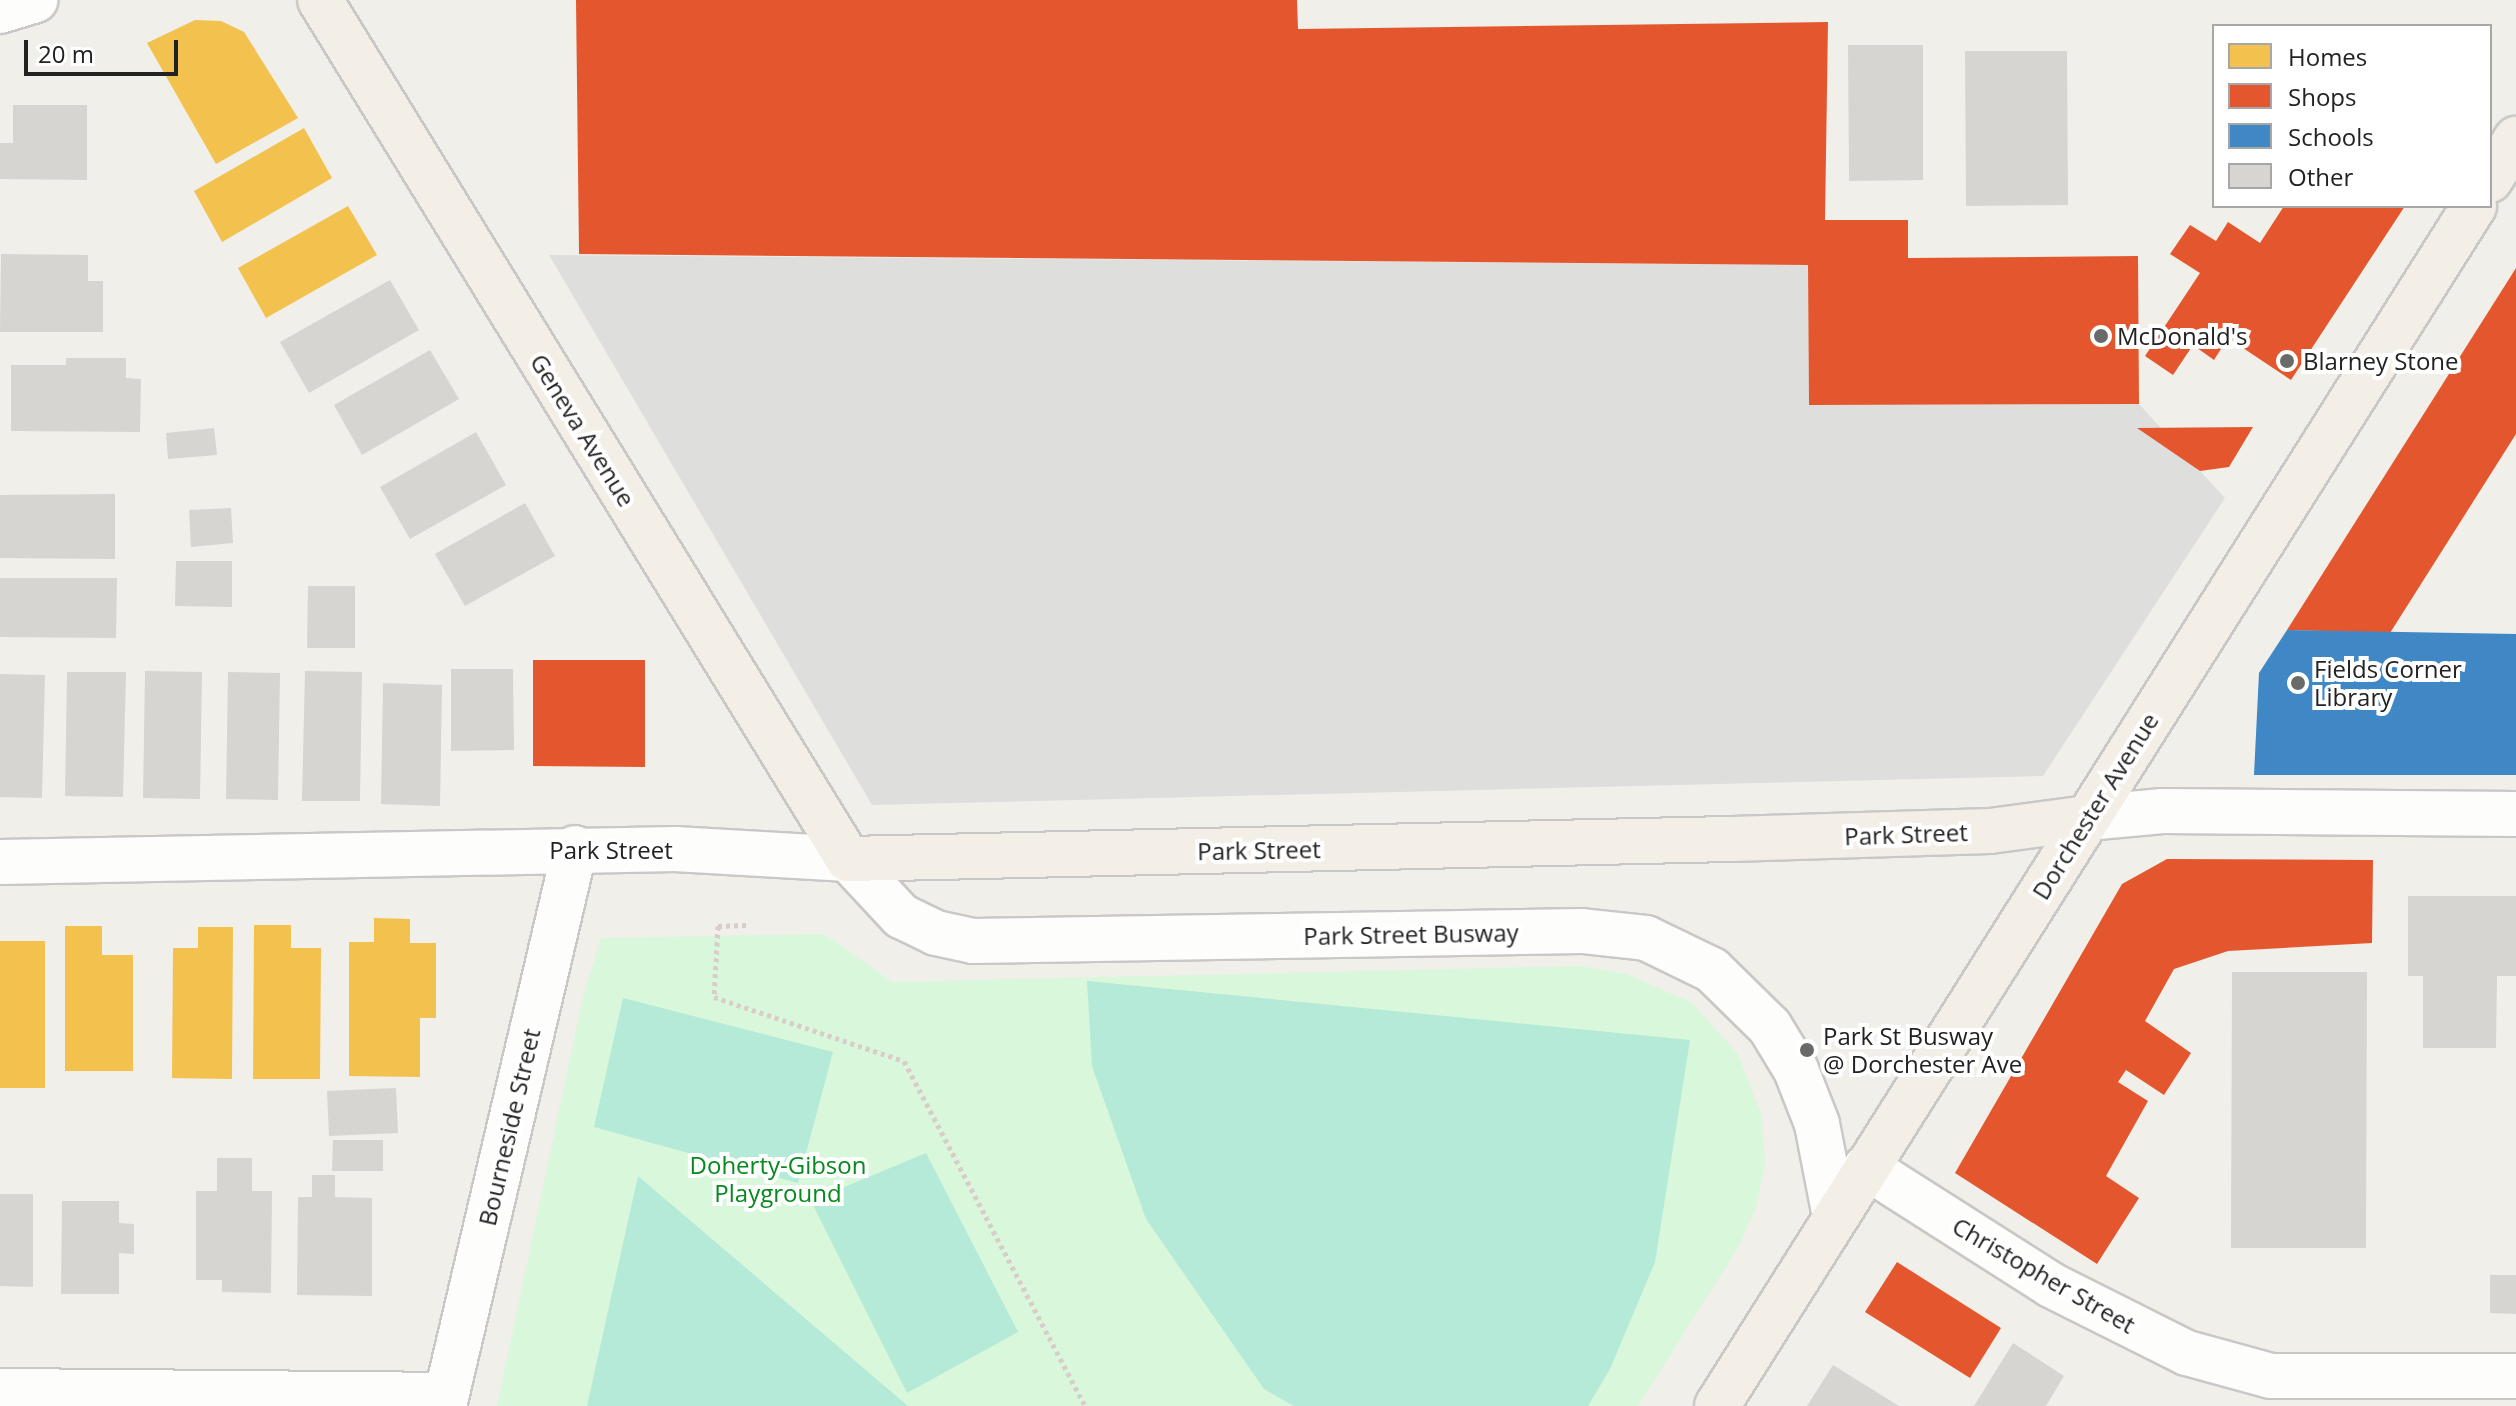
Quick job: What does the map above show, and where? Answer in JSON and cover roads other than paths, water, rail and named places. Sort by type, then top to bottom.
[{"type":"main road","name":"Geneva Avenue","points":[[320,0],[848,859]]},
{"type":"main road","points":[[2492,177],[2516,139]]},
{"type":"main road","name":"Dorchester Avenue","points":[[1717,1406],[2473,208]]},
{"type":"main road","name":"Park Street","points":[[848,859],[1990,831],[2087,818]]},
{"type":"street","points":[[0,11],[35,0]]},
{"type":"street","name":"Park Street","points":[[2087,818],[2163,811],[2516,814]]},
{"type":"street","name":"Park Street","points":[[0,862],[575,848],[848,859]]},
{"type":"street","name":"Bourneside Street","points":[[445,1401],[575,848]]},
{"type":"street","name":"Park Street Busway","points":[[848,859],[901,916],[936,933],[973,941],[1582,931],[1667,945],[1733,987],[1785,1049],[1817,1124],[1835,1217]]},
{"type":"street","name":"Christopher Street","points":[[1866,1167],[2062,1292],[2187,1353],[2271,1376],[2516,1376]]},
{"type":"street","points":[[0,1391],[445,1401]]},
{"type":"place","name":"McDonald's","points":[[2101,336]]},
{"type":"place","name":"Blarney Stone","points":[[2287,361]]},
{"type":"place","name":"Fields Corner Library","points":[[2298,683]]},
{"type":"place","name":"Park St Busway @ Dorchester Ave","points":[[1807,1050]]},
{"type":"park label","name":"Doherty-Gibson Playground","points":[[778,1179]]}]
